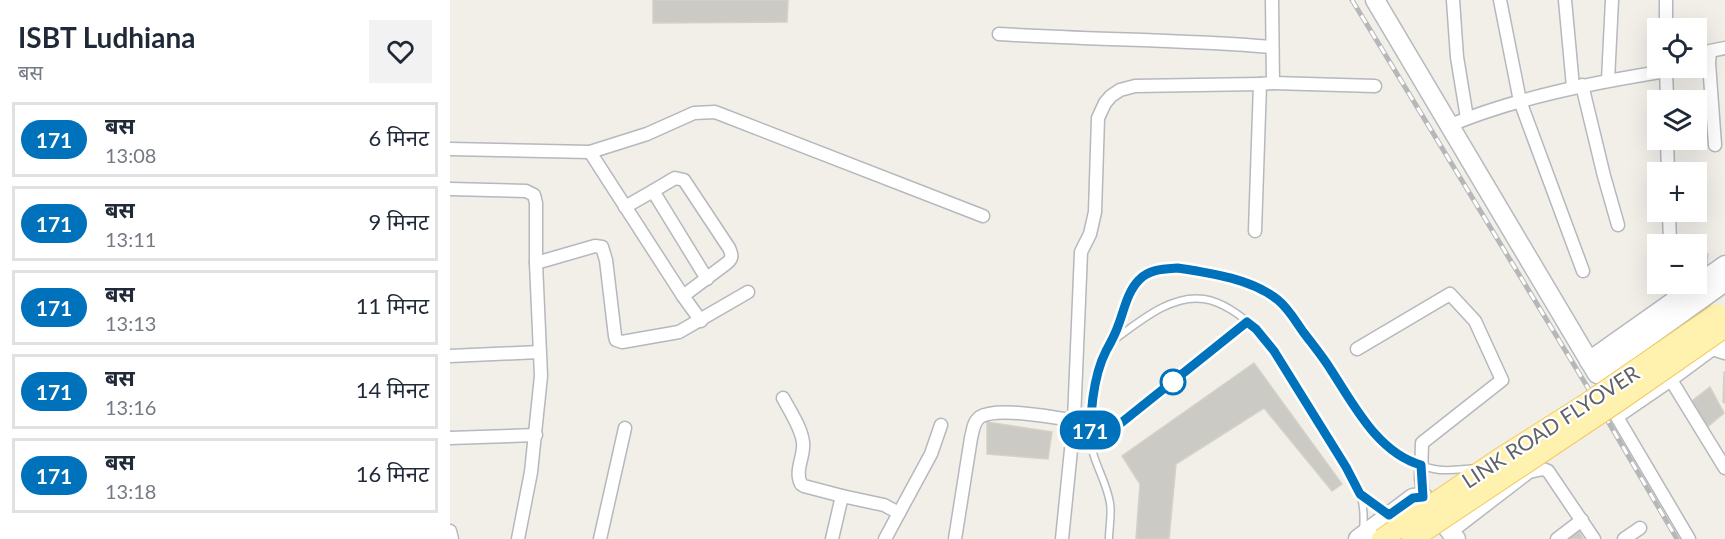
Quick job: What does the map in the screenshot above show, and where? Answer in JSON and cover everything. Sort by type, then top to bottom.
[{"type":"main road","name":"LINK ROAD FLYOVER","points":[[1382,539],[1488,466],[1586,404],[1720,335]]},
{"type":"main road","name":"LINK ROAD FLYOVER","points":[[1407,535],[1720,335]]},
{"type":"street","points":[[1255,231],[1272,47],[1272,0]]},
{"type":"street","points":[[1375,0],[1593,368],[1617,417],[1689,539]]},
{"type":"street","points":[[1453,0],[1457,57],[1467,118]]},
{"type":"street","points":[[1500,0],[1520,101],[1583,271]]},
{"type":"street","points":[[1565,0],[1577,86],[1618,225]]},
{"type":"street","points":[[1608,80],[1612,0]]},
{"type":"street","points":[[1666,0],[1666,18]]},
{"type":"street","points":[[999,34],[1272,47]]},
{"type":"street","points":[[1715,145],[1710,51],[1725,48]]},
{"type":"street","points":[[1448,126],[1520,101],[1577,86],[1647,73]]},
{"type":"street","points":[[1062,539],[1074,420],[1081,252],[1090,234],[1095,212],[1098,118],[1104,103],[1120,90],[1135,86],[1267,83],[1375,86]]},
{"type":"street","points":[[450,149],[590,152],[647,134],[694,113],[715,112],[982,216]]},
{"type":"street","points":[[590,152],[682,296],[701,321]]},
{"type":"street","points":[[625,207],[675,178],[684,180],[729,248],[731,260],[682,296]]},
{"type":"street","points":[[450,189],[531,192],[536,203],[541,376],[531,472],[518,539]]},
{"type":"street","points":[[653,191],[707,279]]},
{"type":"street","points":[[536,263],[596,246],[602,248],[606,260],[615,336],[619,342],[679,332],[748,292]]},
{"type":"street","points":[[1593,368],[1677,298],[1725,265]]},
{"type":"street","points":[[1677,298],[1725,282]]},
{"type":"street","points":[[1357,349],[1450,294],[1475,321],[1502,380],[1422,443],[1423,497],[1449,537],[1529,472],[1543,469],[1548,471],[1594,539]]},
{"type":"street","points":[[1617,417],[1671,380],[1720,335],[1677,298]]},
{"type":"street","points":[[450,356],[539,352]]},
{"type":"street","points":[[1671,380],[1725,468]]},
{"type":"street","points":[[783,398],[802,438],[803,453],[798,472],[799,482],[804,486],[842,496],[884,504],[899,513]]},
{"type":"street","points":[[955,539],[971,438],[975,423],[980,417],[998,412],[1074,420]]},
{"type":"street","points":[[885,539],[931,454],[941,425]]},
{"type":"street","points":[[600,539],[625,428]]},
{"type":"street","points":[[450,438],[536,435]]},
{"type":"street","points":[[832,539],[842,496]]},
{"type":"street","points":[[1360,537],[1413,498],[1423,497]]},
{"type":"street","points":[[1557,539],[1582,520]]},
{"type":"street","points":[[1624,539],[1640,528]]},
{"type":"street","points":[[450,531],[452,539]]},
{"type":"lane","points":[[1108,539],[1110,502],[1091,447],[1090,433],[1095,389],[1106,351],[1113,340],[1130,294],[1139,279],[1161,269],[1178,268],[1238,280],[1280,301],[1330,368],[1348,398],[1372,430],[1392,450],[1415,464],[1436,470],[1488,466]]},
{"type":"lane","points":[[1113,340],[1162,308],[1194,298],[1217,302],[1230,308],[1256,329],[1274,351],[1346,467],[1360,494],[1363,513],[1360,537]]},
{"type":"lane","points":[[1091,447],[1247,322]]},
{"type":"lane","points":[[1360,494],[1389,515],[1407,535]]},
{"type":"building","points":[[653,0],[788,0],[787,22],[653,23]]},
{"type":"building","points":[[1254,363],[1342,484],[1332,491],[1264,408],[1176,464],[1169,539],[1136,539],[1140,484],[1122,456]]},
{"type":"building","points":[[1725,372],[1725,403],[1723,402]]},
{"type":"building","points":[[1710,387],[1724,413],[1706,428],[1692,401]]},
{"type":"building","points":[[987,422],[1052,432],[1048,459],[987,454]]},
{"type":"building","points":[[1578,529],[1583,539],[1567,539]]},
{"type":"railway","points":[[1352,0],[1596,401],[1677,539]]},
{"type":"bus line","name":"171","points":[[1161,269],[1194,270],[1238,280],[1280,301],[1330,368],[1348,398],[1372,430],[1392,450],[1415,464],[1421,465],[1423,497],[1413,498],[1389,515],[1360,494],[1346,467],[1274,351],[1256,329],[1247,322],[1091,447],[1091,417],[1100,368],[1130,294],[1139,279],[1161,269]]}]
